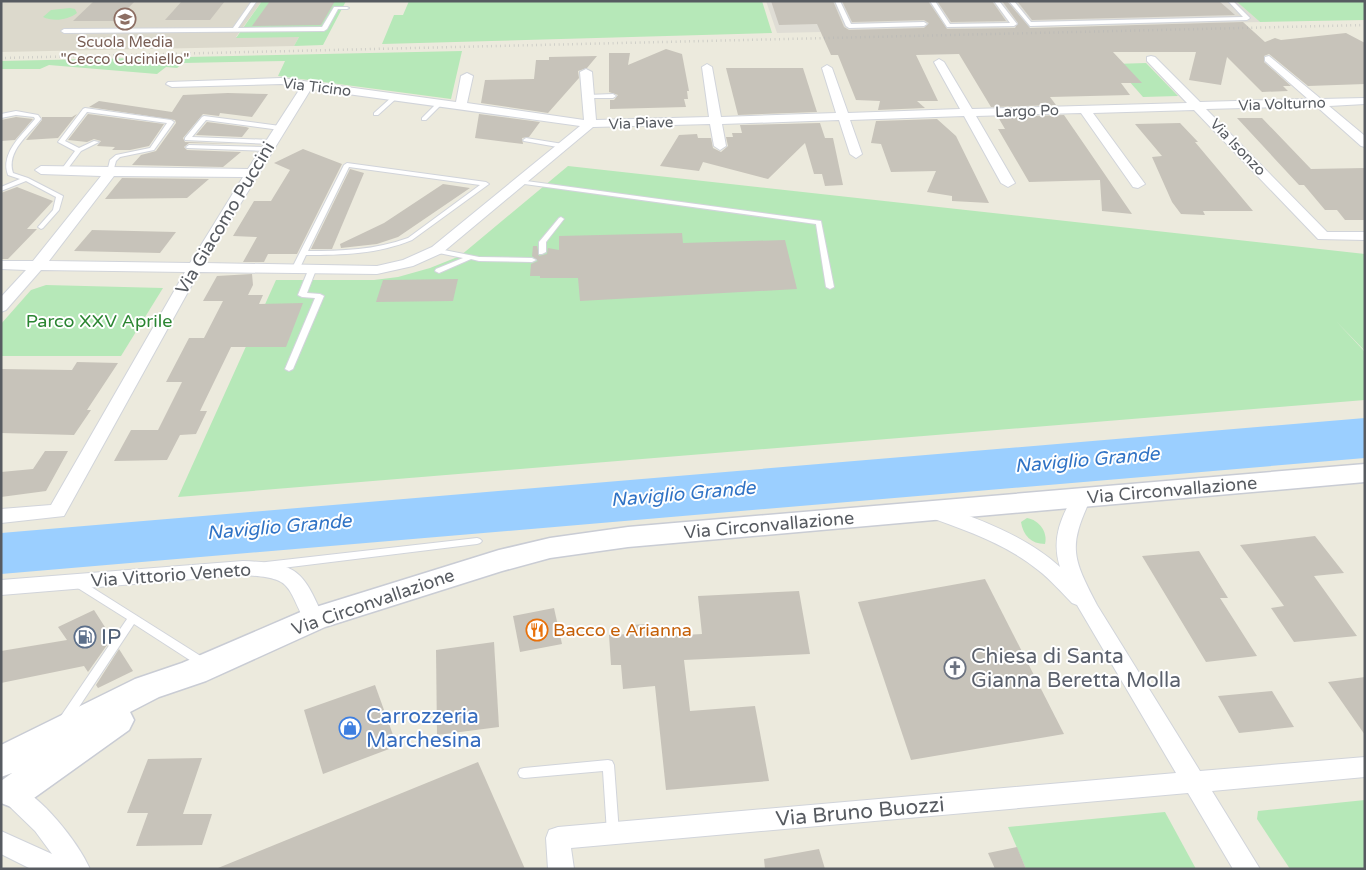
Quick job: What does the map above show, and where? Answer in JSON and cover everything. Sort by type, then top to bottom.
[{"type":"main road","name":"Via Circonvallazione","points":[[6,786],[53,737],[146,688],[201,669],[314,619],[440,578],[550,548],[628,537],[1365,473]]},
{"type":"main road","name":"Via Circonvallazione","points":[[6,786],[89,738],[201,669]]},
{"type":"street","name":"Via Isonzo","points":[[1152,59],[1323,236],[1365,236]]},
{"type":"street","points":[[1269,59],[1365,143]]},
{"type":"street","points":[[939,62],[1008,183]]},
{"type":"street","points":[[707,68],[720,146]]},
{"type":"street","points":[[827,68],[856,154]]},
{"type":"street","name":"Via Piave","points":[[586,72],[590,124],[968,113]]},
{"type":"street","points":[[461,106],[467,76]]},
{"type":"street","name":"Via Ticino","points":[[172,84],[281,81],[590,124]]},
{"type":"street","name":"Via Giacomo Puccini","points":[[1,516],[57,511],[193,269],[250,173],[308,85]]},
{"type":"street","name":"Via Volturno","points":[[1199,106],[1365,101]]},
{"type":"street","name":"Largo Po","points":[[968,113],[1199,106]]},
{"type":"street","name":"Largo Po","points":[[1085,110],[1138,184]]},
{"type":"street","points":[[1,266],[295,270],[377,270],[396,268],[413,263],[438,250],[590,124]]},
{"type":"street","points":[[41,170],[250,173]]},
{"type":"street","points":[[1,307],[38,266],[110,172]]},
{"type":"street","points":[[1082,498],[1067,532],[1066,549],[1075,581],[1089,609],[1247,869]]},
{"type":"street","points":[[933,511],[977,527],[1026,552],[1047,566],[1089,609]]},
{"type":"street","name":"Via Vittorio Veneto","points":[[1,588],[243,568],[280,572],[293,577],[301,586],[314,619]]},
{"type":"street","name":"Via Bruno Buozzi","points":[[561,869],[558,838],[1365,768]]},
{"type":"street","points":[[6,786],[44,823],[76,869]]},
{"type":"street","points":[[1,842],[56,869]]},
{"type":"lane","points":[[838,1],[849,26],[924,24]]},
{"type":"lane","points":[[932,1],[949,26],[1014,24],[996,1]]},
{"type":"lane","points":[[1011,1],[1030,24],[1247,18],[1230,1]]},
{"type":"lane","points":[[234,30],[254,2]]},
{"type":"lane","points":[[64,31],[324,29],[336,8],[347,8]]},
{"type":"lane","points":[[587,97],[613,96]]},
{"type":"lane","points":[[376,114],[395,97]]},
{"type":"lane","points":[[424,119],[440,103]]},
{"type":"lane","points":[[79,150],[60,142],[85,110],[171,122],[152,149],[118,156],[113,160],[110,172]]},
{"type":"lane","points":[[1,116],[16,113],[36,116],[38,119],[8,157],[7,169],[10,174],[26,178],[60,196],[56,210],[41,227]]},
{"type":"lane","points":[[269,145],[187,139],[204,118],[280,128]]},
{"type":"lane","points":[[526,140],[563,146]]},
{"type":"lane","points":[[64,170],[79,150],[96,142]]},
{"type":"lane","points":[[189,147],[269,145]]},
{"type":"lane","points":[[295,270],[347,165],[495,186]]},
{"type":"lane","points":[[1,189],[26,178]]},
{"type":"lane","points":[[519,182],[819,222],[830,287]]},
{"type":"lane","points":[[304,253],[363,253],[400,244],[410,239],[486,184]]},
{"type":"lane","points":[[542,252],[543,242],[561,219]]},
{"type":"lane","points":[[438,250],[468,258],[532,260]]},
{"type":"lane","points":[[439,271],[468,258]]},
{"type":"lane","points":[[289,369],[320,296],[302,295],[312,270]]},
{"type":"lane","points":[[243,568],[477,541]]},
{"type":"lane","points":[[77,582],[133,618],[201,669]]},
{"type":"lane","points":[[53,737],[133,618]]},
{"type":"lane","points":[[524,773],[608,765],[613,834]]},
{"type":"shaded area","name":"Scuola Media \"Cecco Cuciniello\"","points":[[1,1],[262,1],[236,37],[299,37],[294,46],[1,52]]},
{"type":"shaded area","points":[[766,1],[1236,1],[1260,22],[777,33]]},
{"type":"green space","points":[[262,1],[346,1],[323,45],[294,46],[299,37],[236,38]]},
{"type":"green space","points":[[409,1],[762,1],[772,33],[382,44],[394,15],[403,15]]},
{"type":"green space","points":[[1236,1],[1365,1],[1365,20],[1260,22]]},
{"type":"green space","points":[[75,9],[77,13],[60,20],[43,17],[51,10]]},
{"type":"green space","points":[[462,51],[451,99],[278,76],[285,61],[183,63],[177,68],[166,67],[157,74],[49,65],[40,69],[1,69],[1,61]]},
{"type":"green space","points":[[1146,63],[1178,96],[1143,97],[1114,64]]},
{"type":"green space","points":[[568,166],[1365,254],[1365,351],[1335,320],[1365,352],[1365,400],[178,497],[276,280],[374,280],[398,277],[430,268],[460,256]]},
{"type":"green space","name":"Parco XXV Aprile","points":[[46,285],[163,288],[121,356],[1,356],[1,324],[31,290]]},
{"type":"green space","points":[[1027,518],[1035,521],[1042,527],[1046,540],[1045,544],[1040,544],[1028,538],[1021,522]]},
{"type":"green space","points":[[1365,800],[1365,869],[1290,869],[1257,819],[1258,811]]},
{"type":"green space","points":[[1165,812],[1196,869],[1026,869],[1008,827]]},
{"type":"water","name":"Naviglio Grande","points":[[1365,418],[1365,458],[1,574],[1,533]]},
{"type":"building","points":[[94,1],[135,1],[116,21],[73,21]]},
{"type":"building","points":[[182,1],[225,1],[210,20],[165,20]]},
{"type":"building","points":[[270,1],[335,1],[321,25],[252,26]]},
{"type":"building","points":[[771,1],[833,1],[844,27],[849,30],[924,28],[929,23],[924,20],[852,22],[842,1],[928,1],[947,29],[1015,28],[1018,23],[1002,1],[1007,1],[1030,28],[1243,22],[1265,42],[1275,38],[1281,40],[1346,33],[1365,43],[1365,84],[1308,86],[1269,54],[1264,56],[1264,62],[1291,86],[1283,86],[1288,91],[1262,92],[1227,57],[1221,85],[1189,80],[1196,52],[1113,52],[1142,83],[1121,83],[1130,95],[1050,97],[1056,105],[991,107],[959,54],[916,55],[938,101],[917,101],[925,108],[878,110],[880,101],[856,100],[838,55],[831,55],[817,24],[779,25]]},
{"type":"building","points":[[937,1],[992,1],[1006,21],[951,22]]},
{"type":"building","points":[[1017,1],[1219,1],[1235,15],[1032,20]]},
{"type":"building","points":[[666,49],[682,54],[689,91],[687,91],[688,99],[684,99],[686,107],[610,109],[610,100],[614,100],[618,95],[609,92],[609,53],[630,53],[628,65]]},
{"type":"building","points":[[597,56],[587,68],[578,71],[579,78],[548,113],[481,103],[485,80],[534,79],[536,60],[549,60],[549,57]]},
{"type":"building","points":[[726,68],[803,68],[817,112],[738,115]]},
{"type":"building","points":[[268,94],[252,117],[220,113],[219,116],[203,114],[183,138],[185,142],[240,144],[189,143],[184,147],[187,150],[241,152],[223,167],[132,165],[141,155],[156,151],[176,123],[175,120],[89,107],[99,101],[172,112],[183,95]]},
{"type":"building","points":[[77,114],[58,138],[26,140],[42,120],[42,117],[72,117]]},
{"type":"building","points":[[88,114],[164,124],[149,146],[130,150],[112,150],[115,147],[97,146],[101,141],[94,139],[87,142],[68,140]]},
{"type":"building","points":[[479,114],[540,122],[529,137],[522,138],[523,144],[475,138]]},
{"type":"building","points":[[1064,115],[1132,214],[1102,211],[1100,180],[1029,182],[998,129],[1005,129],[998,117]]},
{"type":"building","points":[[16,117],[33,119],[15,140],[1,141],[1,120]]},
{"type":"building","points":[[1237,118],[1262,118],[1311,169],[1365,168],[1365,220],[1345,220],[1337,210],[1325,210],[1304,185],[1299,185]]},
{"type":"building","points":[[937,119],[956,136],[989,203],[952,201],[952,196],[927,192],[936,171],[891,172],[881,144],[871,143],[876,121]]},
{"type":"building","points":[[207,122],[249,128],[242,137],[196,135]]},
{"type":"building","points":[[820,123],[825,138],[833,138],[843,185],[825,186],[822,174],[814,174],[805,143],[768,179],[703,162],[699,171],[660,166],[679,135],[697,134],[698,138],[711,138],[713,148],[721,152],[728,146],[726,137],[733,137],[732,133],[742,133],[740,125]]},
{"type":"building","points":[[1180,123],[1198,142],[1195,142],[1253,211],[1203,211],[1205,215],[1181,214],[1172,202],[1152,157],[1162,156],[1135,124]]},
{"type":"building","points":[[303,149],[342,164],[297,254],[268,254],[264,262],[243,262],[257,237],[233,236],[254,201],[271,201],[290,170],[274,163]]},
{"type":"building","points":[[350,169],[364,173],[332,249],[311,249]]},
{"type":"building","points":[[122,178],[209,179],[187,198],[105,199]]},
{"type":"building","points":[[443,184],[470,188],[398,237],[377,244],[341,248],[340,244],[384,223]]},
{"type":"building","points":[[17,187],[53,201],[27,229],[37,229],[8,259],[1,259],[1,193]]},
{"type":"building","points":[[92,230],[176,232],[160,253],[74,251]]},
{"type":"building","points":[[682,233],[683,243],[785,240],[797,289],[580,301],[578,278],[540,278],[540,276],[530,276],[531,264],[538,261],[532,256],[533,246],[537,246],[539,256],[547,254],[548,248],[559,250],[559,236]]},
{"type":"building","points":[[252,274],[253,285],[248,295],[263,295],[259,304],[303,303],[286,347],[231,347],[200,411],[207,411],[196,434],[180,435],[167,460],[114,461],[131,430],[158,430],[182,382],[166,382],[189,338],[204,338],[223,301],[203,301],[217,276]]},
{"type":"building","points":[[458,279],[453,301],[376,302],[383,280]]},
{"type":"building","points":[[77,362],[118,363],[87,410],[91,410],[74,435],[1,433],[1,369],[72,370]]},
{"type":"building","points":[[45,451],[68,451],[46,491],[1,497],[1,472],[33,469]]},
{"type":"building","points":[[1315,536],[1344,573],[1314,576],[1357,636],[1294,642],[1271,608],[1284,606],[1240,545]]},
{"type":"building","points":[[1199,551],[1228,598],[1220,598],[1257,656],[1206,662],[1142,556]]},
{"type":"building","name":"Chiesa di Santa Gianna Beretta Molla","points":[[985,579],[1064,734],[911,760],[858,602]]},
{"type":"building","points":[[799,591],[810,654],[684,660],[690,711],[755,706],[769,781],[666,790],[655,686],[623,689],[621,665],[611,665],[609,635],[631,634],[630,625],[649,624],[651,637],[702,634],[698,596]]},
{"type":"building","name":"Bacco e Arianna","points":[[554,608],[562,644],[520,652],[513,616]]},
{"type":"building","points":[[94,610],[112,638],[88,672],[84,666],[1,683],[1,651],[67,640],[58,627]]},
{"type":"building","points":[[494,642],[499,727],[437,735],[436,650]]},
{"type":"building","points":[[119,649],[133,671],[98,688],[96,685]]},
{"type":"building","points":[[1365,677],[1365,735],[1328,682]]},
{"type":"building","name":"Carrozzeria Marchesina","points":[[375,685],[397,746],[323,774],[304,710]]},
{"type":"building","points":[[1272,691],[1294,727],[1239,733],[1218,696]]},
{"type":"building","points":[[202,758],[183,814],[212,814],[202,845],[136,846],[148,813],[127,813],[148,759]]},
{"type":"building","points":[[478,762],[525,869],[218,869],[218,868]]},
{"type":"building","points":[[1017,847],[1026,869],[995,869],[988,853]]},
{"type":"building","points":[[819,849],[825,869],[765,869],[764,859]]},
{"type":"railway","points":[[1,58],[1365,25]]},
{"type":"place","name":"Scuola Media \"Cecco Cuciniello\"","points":[[125,19]]},
{"type":"place","name":"Bacco e Arianna","points":[[537,630]]},
{"type":"place","name":"IP","points":[[85,637]]},
{"type":"place","name":"Chiesa di Santa Gianna Beretta Molla","points":[[955,668]]},
{"type":"place","name":"Carrozzeria Marchesina","points":[[350,728]]}]
